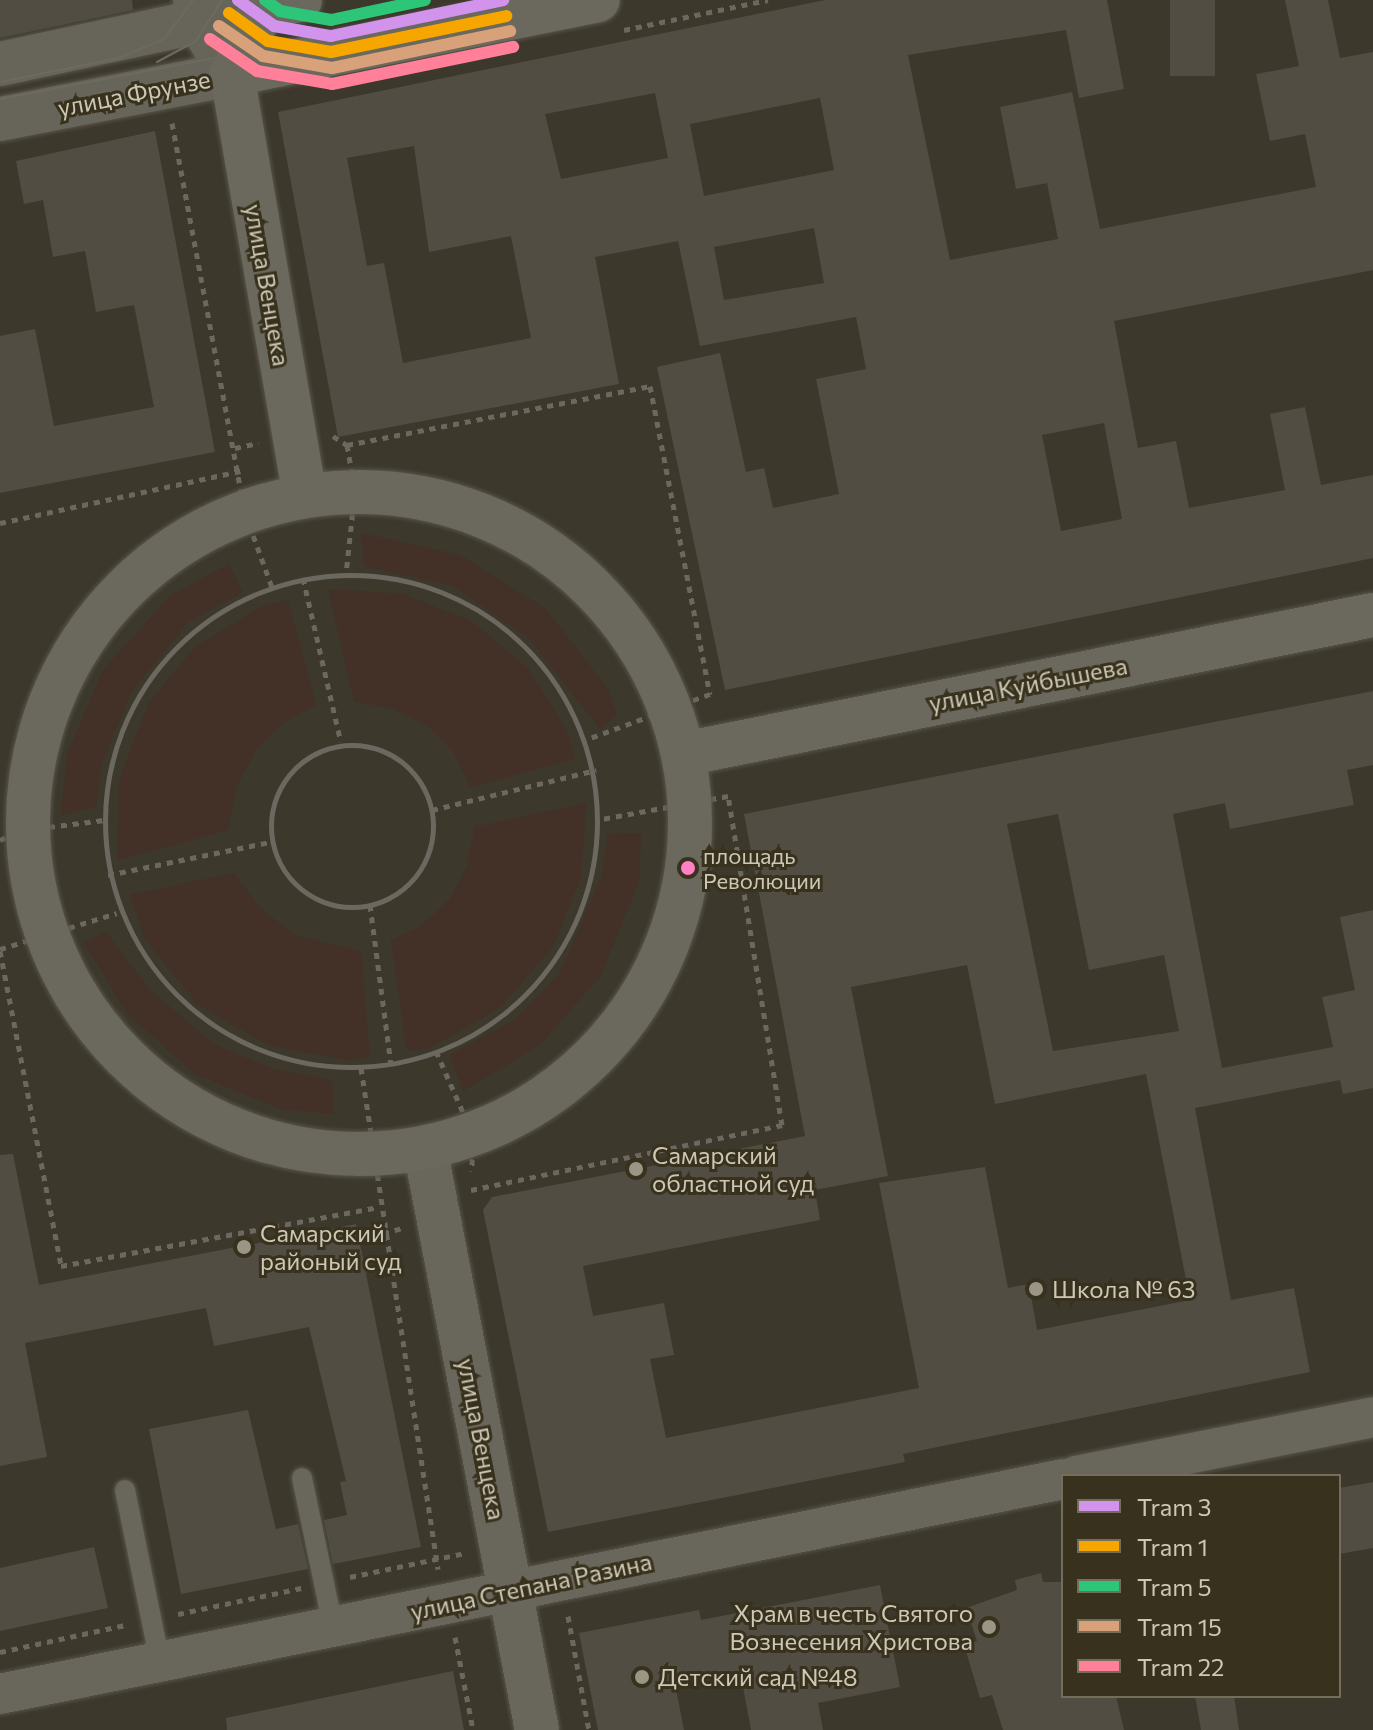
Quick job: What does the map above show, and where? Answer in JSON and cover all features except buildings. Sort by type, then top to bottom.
[{"type":"main road","name":"улица Фрунзе","points":[[0,119],[598,0]]},
{"type":"main road","points":[[232,74],[275,2]]},
{"type":"main road","points":[[0,64],[197,11],[275,2]]},
{"type":"main road","name":"улица Венцека","points":[[197,11],[232,74],[305,496]]},
{"type":"main road","points":[[355,490],[432,500],[529,537],[615,610],[642,648],[668,705],[684,754],[688,806],[688,868],[675,927],[628,1015],[567,1082],[473,1135],[425,1148],[372,1157],[246,1136],[175,1098],[107,1037],[25,913],[12,835],[39,738],[80,640],[106,607],[242,492],[305,496],[355,490]]},
{"type":"main road","name":"улица Куйбышева","points":[[684,754],[1373,615]]},
{"type":"street","name":"улица Венцека","points":[[425,1148],[537,1730]]},
{"type":"street","points":[[1086,1474],[1373,1417]]},
{"type":"street","name":"улица Степана Разина","points":[[0,1694],[1061,1479]]},
{"type":"lane","points":[[302,1478],[333,1627]]},
{"type":"lane","points":[[125,1490],[160,1662]]},
{"type":"path","points":[[174,84],[172,120],[242,492],[272,587]]},
{"type":"path","points":[[346,574],[355,490],[347,445],[650,386],[710,694],[668,705],[585,740]]},
{"type":"path","points":[[0,523],[242,492]]},
{"type":"path","points":[[346,574],[430,587],[468,603],[548,674],[574,710],[596,770],[592,874],[564,942],[535,984],[508,1014],[448,1047],[391,1065],[361,1068],[272,1055],[211,1026],[162,982],[117,913],[108,875],[104,820],[112,767],[141,698],[190,635],[272,587],[303,578],[346,574]]},
{"type":"path","points":[[303,578],[341,742]]},
{"type":"path","points":[[341,742],[375,747],[401,761],[420,781],[432,810],[422,867],[401,891],[370,905],[313,900],[290,881],[270,842],[273,809],[294,769],[341,742]]},
{"type":"path","points":[[432,810],[596,770]]},
{"type":"path","points":[[471,1190],[782,1125],[728,796],[688,806],[596,820]]},
{"type":"path","points":[[12,835],[104,820]]},
{"type":"path","points":[[108,875],[270,842]]},
{"type":"path","points":[[370,905],[391,1065]]},
{"type":"path","points":[[117,913],[25,913],[0,950],[61,1266],[378,1207]]},
{"type":"path","points":[[361,1068],[378,1207],[436,1559],[449,1604],[473,1730]]},
{"type":"path","points":[[0,1652],[503,1545]]},
{"type":"path","points":[[561,1579],[589,1730]]},
{"type":"shaded area","points":[[361,533],[460,555],[546,609],[608,689],[617,715],[600,729],[529,638],[453,586],[364,566]]},
{"type":"shaded area","points":[[229,564],[243,592],[188,622],[132,691],[101,766],[96,807],[61,815],[67,755],[103,670],[171,595]]},
{"type":"shaded area","points":[[328,589],[402,594],[471,621],[528,668],[567,731],[575,759],[470,787],[454,753],[427,726],[393,709],[354,701]]},
{"type":"shaded area","points":[[288,600],[316,705],[283,723],[257,749],[236,787],[228,830],[118,860],[119,781],[148,704],[195,647],[261,607]]},
{"type":"shaded area","points":[[586,803],[581,876],[554,945],[501,1007],[429,1048],[407,1051],[391,940],[420,927],[450,899],[467,866],[475,827]]},
{"type":"shaded area","points":[[641,833],[639,881],[601,975],[541,1044],[463,1091],[450,1055],[516,1019],[560,973],[601,878],[608,834]]},
{"type":"shaded area","points":[[234,873],[260,908],[295,935],[361,951],[370,1057],[347,1060],[268,1045],[197,1004],[145,939],[130,895]]},
{"type":"shaded area","points":[[106,932],[151,991],[215,1045],[273,1069],[332,1080],[334,1114],[280,1109],[195,1074],[127,1013],[84,943]]},
{"type":"tram line","points":[[0,82],[119,58],[164,39],[193,0]]},
{"type":"tram line","points":[[157,62],[196,41],[222,0]]},
{"type":"tram line","name":"3","points":[[238,0],[274,26],[331,36],[503,0]]},
{"type":"tram line","name":"5","points":[[265,0],[280,11],[331,20],[425,0]]},
{"type":"tram line","name":"1","points":[[229,13],[268,41],[331,52],[506,16]]},
{"type":"tram line","name":"15","points":[[219,26],[263,56],[332,68],[510,31]]},
{"type":"tram line","points":[[0,99],[331,36]]},
{"type":"tram line","name":"22","points":[[210,39],[257,71],[332,84],[513,47]]},
{"type":"place","name":"площадь Революции","points":[[688,868]]},
{"type":"place","name":"Самарский областной суд","points":[[636,1169]]},
{"type":"place","name":"Самарский районый суд","points":[[244,1247]]},
{"type":"place","name":"Школа № 63","points":[[1036,1289]]},
{"type":"place","name":"Храм в честь Святого Вознесения Христова","points":[[989,1627]]},
{"type":"place","name":"Детский сад №48","points":[[642,1677]]}]
